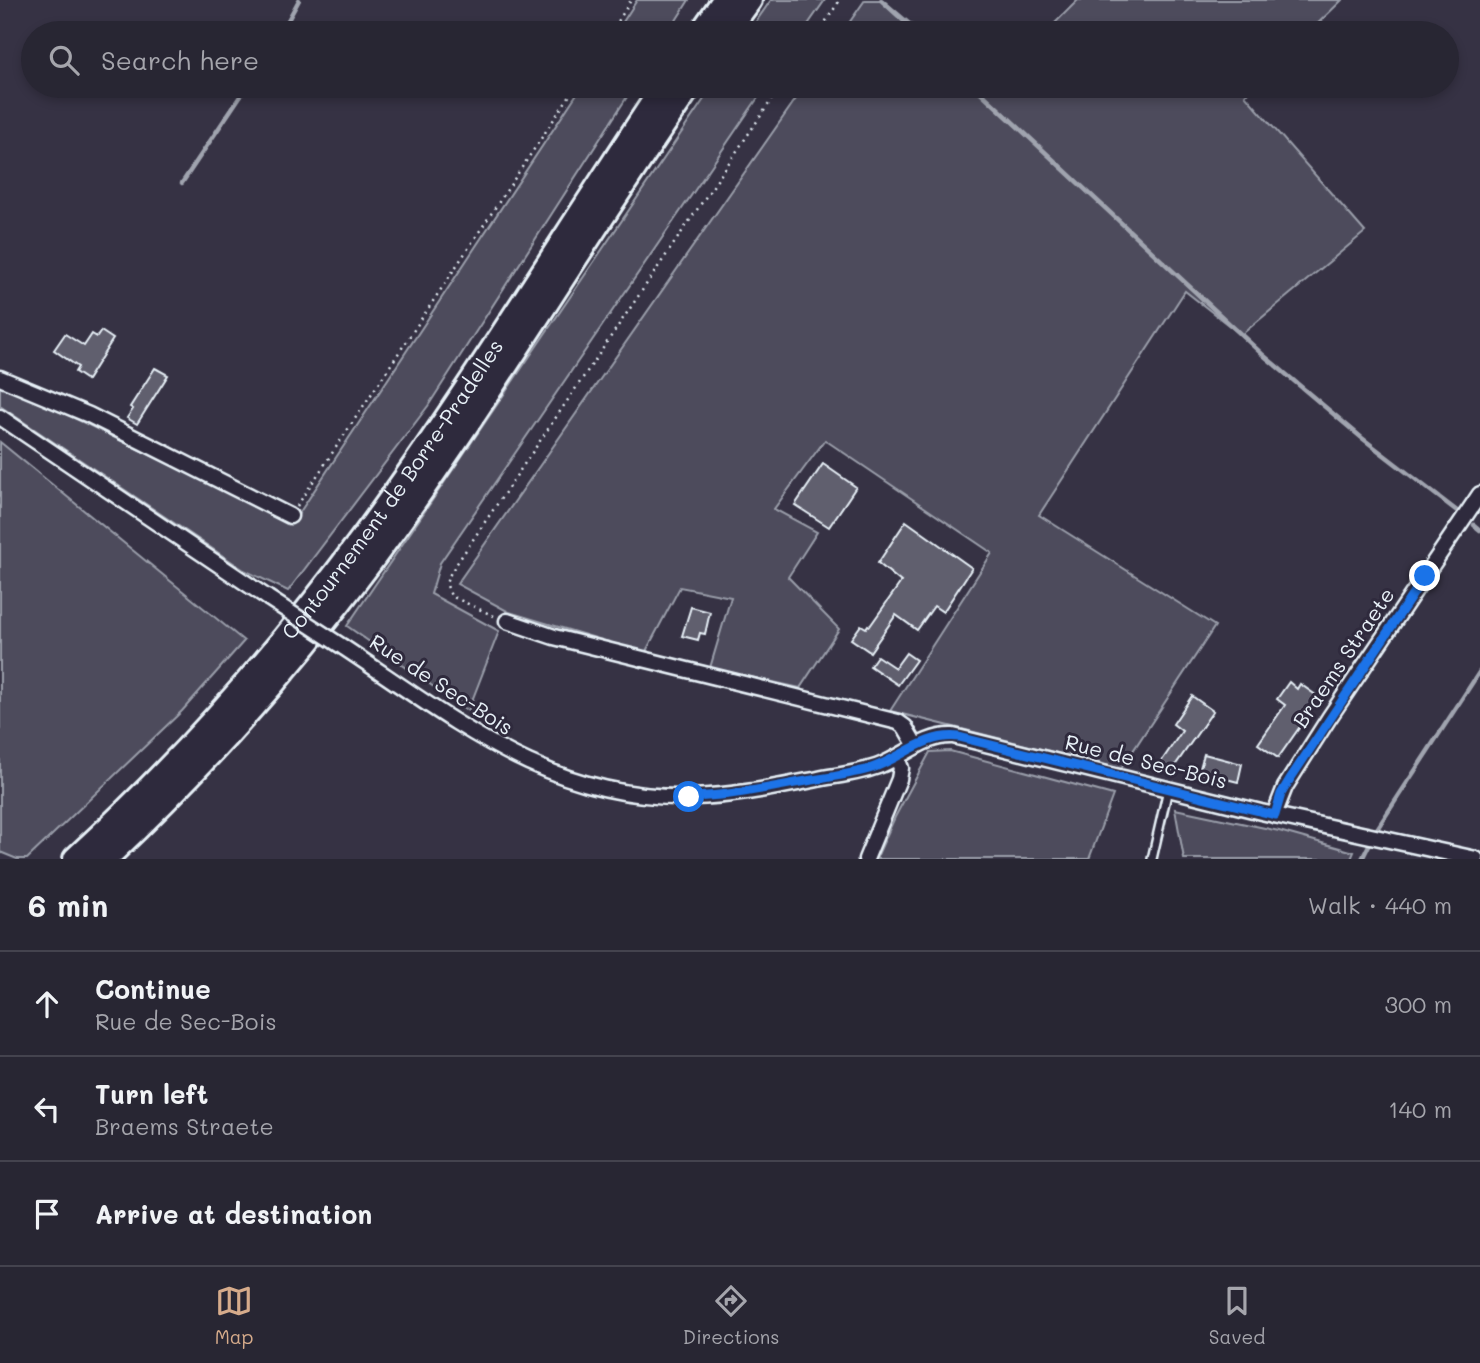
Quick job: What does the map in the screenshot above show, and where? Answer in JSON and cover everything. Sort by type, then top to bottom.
[{"type":"highway","points":[[710,21],[725,0]]},
{"type":"highway","points":[[734,21],[750,0]]},
{"type":"highway","name":"Contournement de Borre-Pradelles","points":[[76,859],[160,778],[231,701],[346,561],[429,443],[657,98]]},
{"type":"highway","points":[[104,859],[223,739],[290,663],[356,580],[447,451],[681,98]]},
{"type":"street","points":[[0,378],[110,425],[290,516]]},
{"type":"street","name":"Rue de Sec-Bois","points":[[0,417],[462,726],[509,754],[551,773],[601,789],[660,797],[715,796],[854,773],[897,758],[933,738],[959,737],[1275,815],[1476,859]]},
{"type":"street","name":"Braems Straete","points":[[1275,815],[1285,787],[1329,718],[1480,494]]},
{"type":"street","points":[[507,621],[567,641],[898,722],[905,727],[916,746]]},
{"type":"street","points":[[866,859],[901,775],[897,758]]},
{"type":"lane","points":[[1152,859],[1168,789]]},
{"type":"path","points":[[618,21],[631,0]]},
{"type":"path","points":[[826,21],[840,0]]},
{"type":"path","points":[[290,516],[568,98]]},
{"type":"path","points":[[507,621],[455,599],[447,588],[448,577],[773,98]]},
{"type":"shaded area","points":[[637,0],[689,0],[676,21],[624,21]]},
{"type":"shaded area","points":[[771,0],[825,0],[810,21],[756,21]]},
{"type":"shaded area","points":[[865,0],[883,0],[908,21],[850,21]]},
{"type":"shaded area","points":[[1078,0],[1342,0],[1320,21],[1057,21]]},
{"type":"shaded area","points":[[574,98],[626,98],[428,406],[288,591],[244,570],[0,406],[0,386],[68,415],[292,524]]},
{"type":"shaded area","points":[[705,98],[758,98],[440,563],[431,594],[499,631],[468,711],[347,626]]},
{"type":"shaded area","points":[[797,98],[1248,98],[1365,232],[1241,335],[1185,291],[1039,515],[1215,626],[1121,769],[890,711],[992,553],[825,440],[774,509],[817,532],[788,577],[839,629],[800,688],[710,668],[731,597],[680,587],[645,653],[509,612],[457,584]]},
{"type":"shaded area","points":[[0,442],[244,641],[182,711],[27,859],[17,859],[0,852]]},
{"type":"shaded area","points":[[950,751],[1113,795],[1089,859],[876,859],[930,752]]},
{"type":"shaded area","points":[[1175,809],[1279,831],[1354,852],[1351,859],[1184,859]]},
{"type":"building","points":[[101,331],[113,339],[87,380],[75,372],[78,367],[54,350],[65,334],[84,346],[92,334],[97,337]]},
{"type":"building","points":[[155,368],[168,375],[137,424],[127,418],[133,409],[130,407]]},
{"type":"building","points":[[823,464],[856,487],[829,527],[795,505]]},
{"type":"building","points":[[906,521],[972,568],[943,612],[934,606],[917,630],[896,615],[870,652],[851,639],[861,625],[866,628],[870,626],[901,582],[878,563]]},
{"type":"building","points":[[691,607],[710,612],[705,634],[700,633],[698,640],[682,636]]},
{"type":"building","points":[[906,653],[916,660],[898,685],[870,666],[877,656],[895,668]]},
{"type":"building","points":[[1289,682],[1297,689],[1300,684],[1320,698],[1278,758],[1258,744],[1285,705],[1277,699]]},
{"type":"building","points":[[1192,696],[1213,711],[1172,770],[1161,762],[1182,731],[1173,724]]},
{"type":"building","points":[[1204,754],[1242,764],[1238,782],[1199,772]]},
{"type":"waterway","points":[[288,21],[299,0]]},
{"type":"waterway","points":[[881,0],[904,21]]},
{"type":"waterway","points":[[182,183],[239,98]]},
{"type":"waterway","points":[[987,98],[1262,354],[1362,438],[1457,511]]},
{"type":"waterway","points":[[1474,525],[1480,530]]},
{"type":"waterway","points":[[1362,859],[1377,829],[1480,671]]},
{"type":"route","points":[[689,797],[741,793],[854,773],[897,758],[927,740],[947,736],[1275,815],[1281,794],[1290,779],[1425,576]]}]
